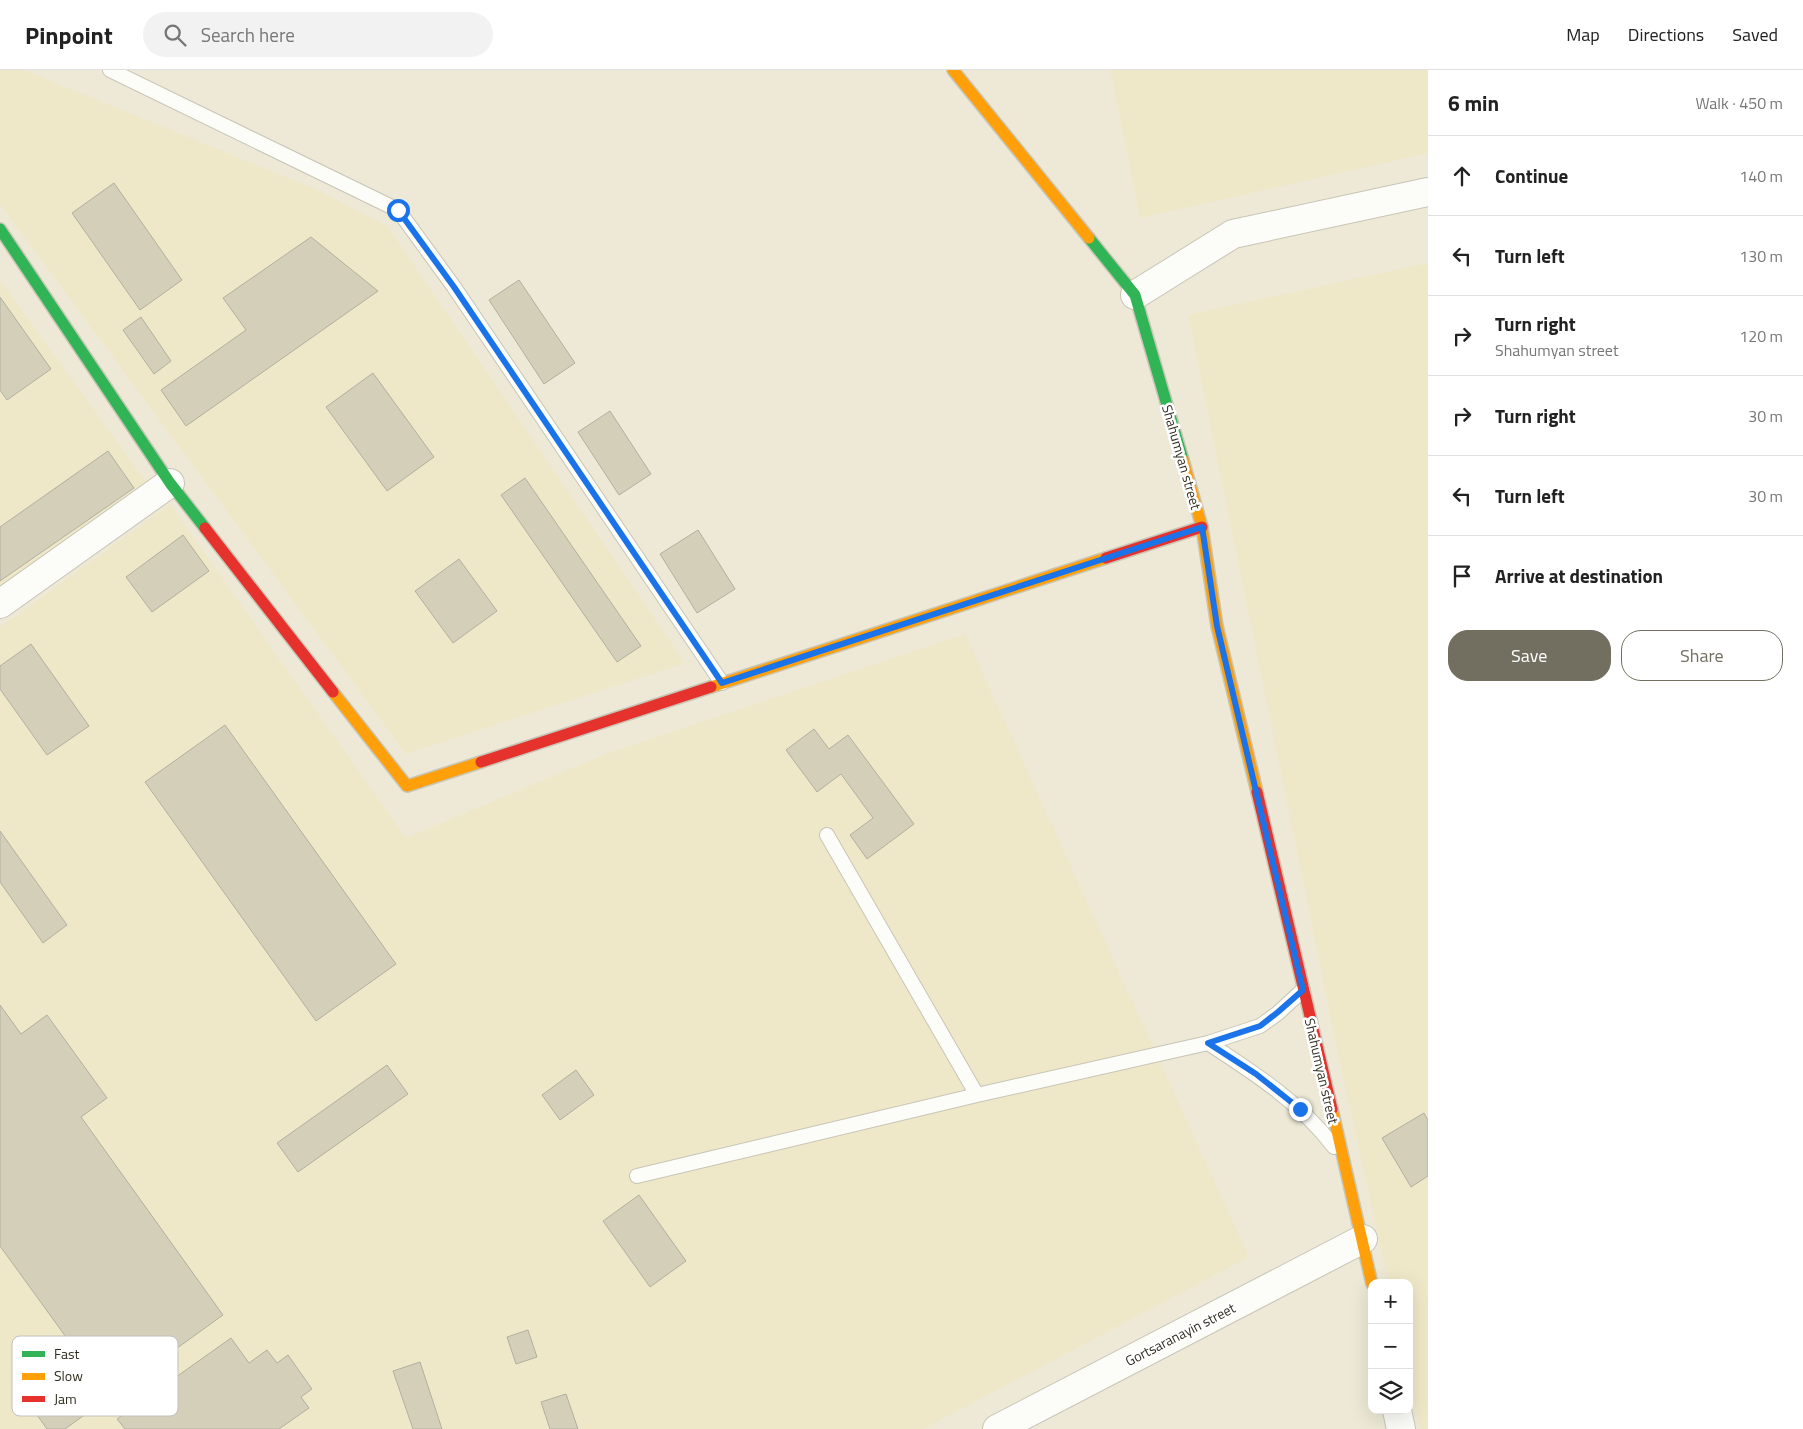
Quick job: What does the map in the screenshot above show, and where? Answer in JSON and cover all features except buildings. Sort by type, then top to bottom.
[{"type":"street","name":"Shahumyan street","points":[[953,70],[1135,295],[1202,527],[1217,626],[1371,1279]]},
{"type":"street","points":[[1135,295],[1233,234],[1428,192]]},
{"type":"street","points":[[0,229],[170,483],[406,786],[1202,527]]},
{"type":"street","points":[[0,604],[170,483]]},
{"type":"street","name":"Gortsaranayin street","points":[[997,1429],[1363,1239]]},
{"type":"street","points":[[1398,1414],[1401,1429]]},
{"type":"lane","points":[[110,70],[398,210],[454,287],[722,683]]},
{"type":"lane","points":[[827,835],[977,1095]]},
{"type":"lane","points":[[637,1176],[977,1095],[1208,1043],[1260,1026],[1303,990]]},
{"type":"lane","points":[[1208,1043],[1256,1074],[1300,1109],[1323,1132],[1343,1158]]},
{"type":"shaded area","points":[[0,70],[24,70],[320,191],[388,227],[685,663],[406,754],[0,204]]},
{"type":"shaded area","points":[[1110,70],[1428,70],[1428,153],[1140,218]]},
{"type":"shaded area","points":[[1428,263],[1428,1429],[1420,1429],[1413,1397],[1413,1279],[1387,1279],[1335,1040],[1188,315]]},
{"type":"shaded area","points":[[0,280],[149,486],[0,589]]},
{"type":"shaded area","points":[[170,504],[406,838],[606,754],[965,634],[1249,1257],[923,1429],[0,1429],[0,627]]},
{"type":"traffic: fast","points":[[0,229],[170,483],[205,528]]},
{"type":"traffic: fast","points":[[1089,238],[1135,295],[1183,460]]},
{"type":"traffic: slow","points":[[953,70],[1089,238]]},
{"type":"traffic: slow","points":[[1183,460],[1202,527],[1217,626],[1257,792]]},
{"type":"traffic: slow","points":[[711,687],[1106,558]]},
{"type":"traffic: slow","points":[[333,692],[407,786],[481,762]]},
{"type":"traffic: slow","points":[[1332,1109],[1371,1279]]},
{"type":"traffic: jam","points":[[1106,558],[1202,527]]},
{"type":"traffic: jam","points":[[205,528],[333,692]]},
{"type":"traffic: jam","points":[[481,762],[711,687]]},
{"type":"traffic: jam","points":[[1257,792],[1332,1109]]},
{"type":"route","points":[[398,210],[454,287],[722,683],[1202,527],[1217,626],[1303,990],[1260,1026],[1208,1043],[1256,1074],[1300,1109]]}]
